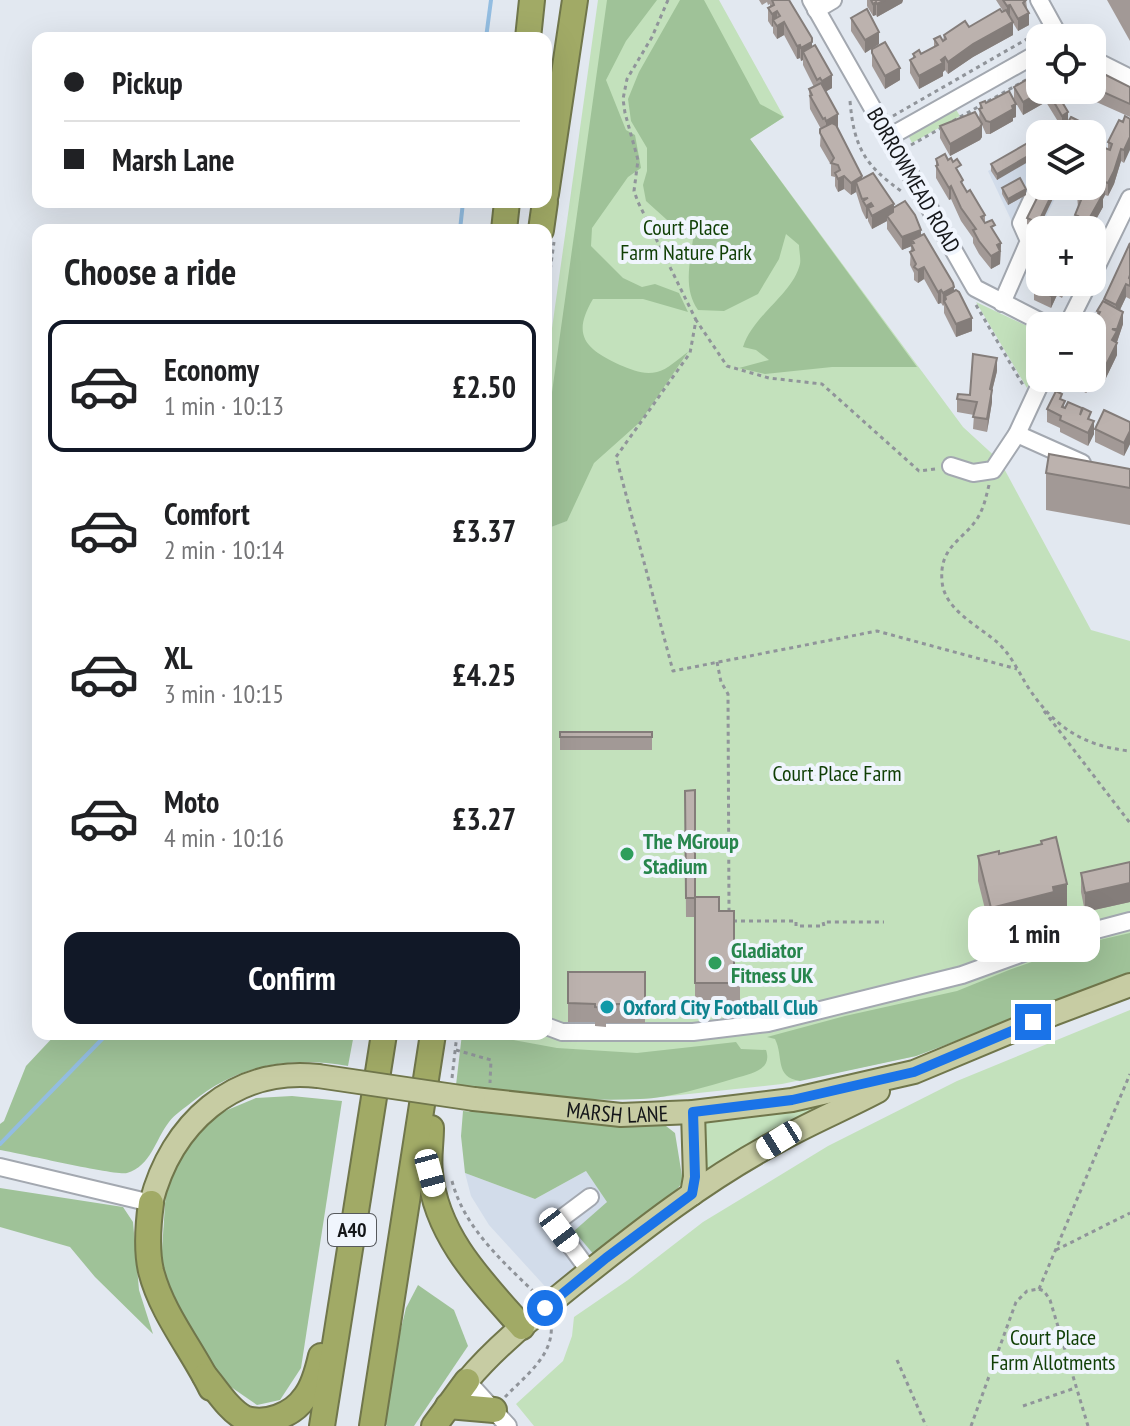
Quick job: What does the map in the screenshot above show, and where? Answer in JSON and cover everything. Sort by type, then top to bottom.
[{"type":"highway","points":[[529,32],[532,0]]},
{"type":"highway","points":[[552,154],[575,0]]},
{"type":"highway","name":"A40","points":[[322,1426],[383,1040]]},
{"type":"highway","name":"A40","points":[[372,1426],[433,1040]]},
{"type":"highway","points":[[434,1040],[430,1173],[441,1217],[455,1247],[469,1267],[522,1327]]},
{"type":"highway","points":[[151,1203],[147,1234],[151,1271],[178,1331],[205,1376],[229,1426]]},
{"type":"highway","points":[[205,1376],[230,1407],[246,1420],[266,1422],[286,1416],[306,1397],[317,1371],[345,1271]]},
{"type":"highway","points":[[434,1426],[467,1381]]},
{"type":"highway","points":[[448,1406],[501,1413]]},
{"type":"main road","name":"MARSH LANE","points":[[151,1203],[167,1157],[200,1113],[225,1096],[269,1078],[296,1074],[318,1076],[481,1100],[621,1115],[693,1112],[792,1100],[914,1072],[1130,985]]},
{"type":"main road","points":[[467,1381],[522,1327],[692,1194],[779,1140],[914,1072]]},
{"type":"main road","points":[[692,1194],[695,1177],[693,1112]]},
{"type":"street","points":[[813,5],[833,0]]},
{"type":"street","points":[[1039,0],[1052,24]]},
{"type":"street","name":"BORROWMEAD ROAD","points":[[813,5],[979,291]]},
{"type":"street","points":[[885,130],[1026,59]]},
{"type":"street","points":[[1106,66],[1130,78]]},
{"type":"street","points":[[1106,247],[1130,198]]},
{"type":"street","points":[[1002,303],[1029,241],[1021,223],[1032,200]]},
{"type":"street","points":[[979,291],[1026,315]]},
{"type":"street","points":[[951,466],[973,473],[997,466],[1017,434],[1036,392]]},
{"type":"street","points":[[1017,434],[1071,460],[1102,468]]},
{"type":"street","points":[[552,1028],[562,1032],[693,1032],[768,1023],[962,975],[1062,939],[1130,921]]},
{"type":"street","points":[[0,1167],[151,1203]]},
{"type":"street","points":[[590,1197],[558,1221],[559,1230],[590,1272]]},
{"type":"street","points":[[467,1381],[501,1413]]},
{"type":"path","points":[[668,0],[652,37],[627,79],[623,99],[638,160],[634,191],[696,320],[727,366],[769,378],[822,384],[919,471],[951,466]]},
{"type":"path","points":[[885,130],[1026,48]]},
{"type":"path","points":[[898,152],[1026,80]]},
{"type":"path","points":[[859,83],[849,90],[856,144],[867,163],[889,182],[911,198],[920,192]]},
{"type":"path","points":[[979,291],[975,303],[1026,387]]},
{"type":"path","points":[[696,320],[690,353],[616,457],[673,671],[877,631],[1017,669]]},
{"type":"path","points":[[997,466],[985,505],[975,522],[947,552],[941,578],[947,597],[999,644],[1037,701],[1130,823]]},
{"type":"path","points":[[716,662],[728,694],[729,920],[796,921],[796,926],[824,926],[823,922],[884,922]]},
{"type":"path","points":[[1037,701],[1058,723],[1081,739],[1100,747],[1130,751]]},
{"type":"path","points":[[454,1063],[457,1040]]},
{"type":"path","points":[[456,1050],[491,1060],[481,1100]]},
{"type":"path","points":[[1039,1289],[1130,1074]]},
{"type":"path","points":[[463,1208],[490,1248],[541,1300]]},
{"type":"path","points":[[1056,1250],[1130,1213]]},
{"type":"path","points":[[971,1426],[1016,1302],[1027,1291],[1039,1289],[1050,1300],[1088,1426]]},
{"type":"path","points":[[501,1413],[544,1356],[552,1335],[550,1316]]},
{"type":"path","points":[[897,1360],[926,1426]]},
{"type":"path","points":[[1023,1406],[1075,1388]]},
{"type":"shaded area","points":[[1026,149],[1026,200],[1054,200],[1047,216],[1026,216],[1026,259],[1009,294],[1023,245],[988,171]]},
{"type":"shaded area","points":[[586,1171],[608,1202],[595,1256],[552,1294],[489,1225],[471,1196],[465,1173],[535,1199]]},
{"type":"green space","name":"Court Place Farm","points":[[598,0],[719,0],[784,117],[750,139],[963,427],[1000,461],[1091,630],[1130,641],[1130,973],[916,1056],[782,1084],[642,1099],[475,1088],[480,1040],[552,1040],[552,527],[566,521],[552,516],[552,328]]},
{"type":"green space","points":[[607,0],[657,0],[626,41],[606,80],[626,130],[635,135],[641,168],[628,177],[592,228],[591,246],[623,278],[642,287],[655,284],[679,293],[688,312],[643,299],[593,299],[586,312],[583,332],[598,353],[620,365],[643,372],[661,371],[688,352],[640,422],[594,463],[567,521],[552,527],[552,392]]},
{"type":"green space","points":[[680,0],[704,0],[760,104],[784,117],[750,139],[917,367],[832,367],[765,374],[739,368],[769,360],[756,350],[743,347],[755,325],[796,275],[800,262],[799,245],[786,234],[779,259],[758,294],[724,311],[698,310],[689,285],[693,239],[646,201],[643,185],[647,171],[647,148],[631,121],[628,99],[639,72]]},
{"type":"green space","points":[[955,108],[960,116],[912,143],[908,135]]},
{"type":"green space","points":[[976,302],[1026,325],[1026,386]]},
{"type":"green space","points":[[1130,933],[1130,975],[916,1056],[800,1081],[783,1071],[775,1039],[767,1037],[957,991],[1086,943]]},
{"type":"green space","name":"Court Place Farm Allotments","points":[[1130,1010],[1130,1426],[534,1426],[516,1404],[563,1361],[572,1336],[574,1317],[703,1222],[828,1146],[957,1081]]},
{"type":"green space","points":[[50,1040],[353,1040],[348,1066],[306,1062],[266,1066],[247,1071],[210,1089],[171,1119],[147,1159],[127,1173],[0,1150],[0,1124],[4,1121],[26,1066]]},
{"type":"green space","points":[[461,1040],[514,1040],[557,1048],[637,1053],[736,1042],[741,1049],[766,1050],[767,1057],[763,1067],[753,1073],[664,1097],[617,1100],[547,1097],[456,1085]]},
{"type":"green space","points":[[854,1094],[703,1178],[702,1122]]},
{"type":"green space","points":[[292,1096],[342,1101],[301,1368],[280,1400],[257,1405],[215,1376],[190,1331],[161,1266],[166,1189],[183,1153],[213,1116],[256,1098]]},
{"type":"green space","points":[[463,1111],[666,1126],[675,1133],[683,1182],[672,1195],[595,1256],[574,1231],[607,1202],[586,1171],[535,1199],[465,1173],[461,1136]]},
{"type":"green space","points":[[0,1188],[123,1207],[133,1222],[139,1290],[153,1334],[95,1277],[70,1247],[0,1227]]},
{"type":"green space","points":[[418,1285],[454,1310],[468,1346],[414,1426],[387,1426],[380,1415],[406,1308]]},
{"type":"building","points":[[772,0],[789,0],[812,42],[801,48],[784,22],[777,26],[773,20],[780,16],[777,11],[772,14],[768,8],[774,5]]},
{"type":"building","points":[[1003,0],[1026,0],[1023,3],[1029,13],[1018,19]]},
{"type":"building","points":[[867,9],[879,32],[865,40],[851,18]]},
{"type":"building","points":[[1000,9],[1002,12],[1006,10],[1013,22],[948,62],[945,57],[941,60],[943,63],[919,76],[910,60],[915,57],[913,54],[919,50],[921,54],[938,45],[934,39],[940,36],[943,41],[946,39],[944,35],[965,21],[969,27]]},
{"type":"building","points":[[885,42],[900,68],[885,76],[872,49]]},
{"type":"building","points":[[815,45],[832,75],[822,81],[820,78],[817,80],[803,52]]},
{"type":"building","points":[[1106,75],[1130,87],[1130,104],[1106,93]]},
{"type":"building","points":[[1026,80],[1026,100],[1023,102],[1014,87]]},
{"type":"building","points":[[821,83],[838,114],[826,121],[810,96],[809,89]]},
{"type":"building","points":[[1009,91],[1016,104],[1012,106],[1013,109],[990,122],[986,121],[979,109],[982,108],[980,103]]},
{"type":"building","points":[[1055,104],[1063,104],[1068,112],[1062,116]]},
{"type":"building","points":[[975,112],[982,124],[980,127],[950,144],[940,126]]},
{"type":"building","points":[[1125,116],[1130,119],[1130,137],[1124,150],[1121,149],[1108,183],[1106,148],[1110,150],[1112,144],[1108,142],[1119,120],[1123,122]]},
{"type":"building","points":[[832,123],[836,125],[862,176],[851,183],[844,176],[838,179],[835,173],[840,170],[838,165],[831,163],[834,158],[820,133],[820,129]]},
{"type":"building","points":[[1026,144],[1026,157],[997,174],[991,164]]},
{"type":"building","points":[[945,154],[948,160],[951,158],[953,162],[957,159],[961,165],[956,168],[963,180],[961,182],[967,192],[970,190],[985,215],[981,217],[985,223],[992,220],[995,225],[991,227],[1001,243],[997,245],[1000,251],[991,256],[979,241],[973,230],[976,229],[936,166],[936,159]]},
{"type":"building","points":[[873,173],[894,204],[872,216],[868,208],[873,206],[871,203],[866,206],[863,201],[868,198],[862,199],[856,182]]},
{"type":"building","points":[[1020,178],[1026,189],[1008,199],[1002,188]]},
{"type":"building","points":[[1036,200],[1049,200],[1041,216],[1028,216]]},
{"type":"building","points":[[1081,200],[1100,200],[1091,216],[1075,215]]},
{"type":"building","points":[[905,201],[921,230],[902,237],[887,216]]},
{"type":"building","points":[[924,234],[953,283],[954,287],[943,293],[941,290],[938,292],[924,267],[918,270],[914,267],[916,264],[910,252],[914,250],[912,240]]},
{"type":"building","points":[[1130,243],[1130,286],[1126,284],[1116,305],[1104,299]]},
{"type":"building","points":[[956,290],[972,318],[956,324],[944,301],[945,296]]},
{"type":"building","points":[[1103,301],[1123,312],[1117,329],[1112,329],[1117,331],[1112,340],[1117,343],[1106,365],[1106,312],[1097,311]]},
{"type":"building","points":[[973,354],[997,358],[987,419],[973,417],[977,402],[957,399],[958,394],[970,395]]},
{"type":"building","points":[[1058,392],[1062,394],[1060,399],[1065,401],[1062,407],[1065,408],[1068,402],[1082,408],[1080,415],[1083,408],[1091,412],[1088,419],[1094,421],[1088,433],[1060,420],[1061,416],[1047,409]]},
{"type":"building","points":[[1104,410],[1130,422],[1130,431],[1124,443],[1095,429]]},
{"type":"building","points":[[1049,454],[1130,469],[1130,488],[1046,473]]},
{"type":"building","points":[[560,732],[652,732],[652,737],[560,737]]},
{"type":"building","points":[[695,790],[695,898],[686,898],[685,791]]},
{"type":"building","points":[[1056,837],[1067,884],[1053,887],[1054,892],[991,908],[978,856],[1042,844],[1041,841]]},
{"type":"building","points":[[1130,862],[1130,883],[1085,893],[1081,873]]},
{"type":"building","name":"Gladiator Fitness UK","points":[[695,897],[719,897],[719,911],[734,911],[734,965],[740,965],[740,983],[695,983]]},
{"type":"building","points":[[568,972],[645,972],[645,1004],[606,1004],[606,1008],[595,1007],[595,1004],[568,1003]]},
{"type":"waterway","points":[[487,32],[491,0]]},
{"type":"waterway","points":[[461,224],[462,208]]},
{"type":"waterway","points":[[0,1144],[101,1040]]},
{"type":"place","name":"The MGroup Stadium","points":[[627,854]]},
{"type":"place","name":"Gladiator Fitness UK","points":[[715,963]]},
{"type":"place","name":"Oxford City Football Club","points":[[607,1007]]},
{"type":"route","points":[[545,1308],[692,1194],[695,1177],[693,1112],[792,1100],[914,1072],[1033,1022]]},
{"type":"park label","name":"Court Place Farm Nature Park","points":[[686,240]]}]
